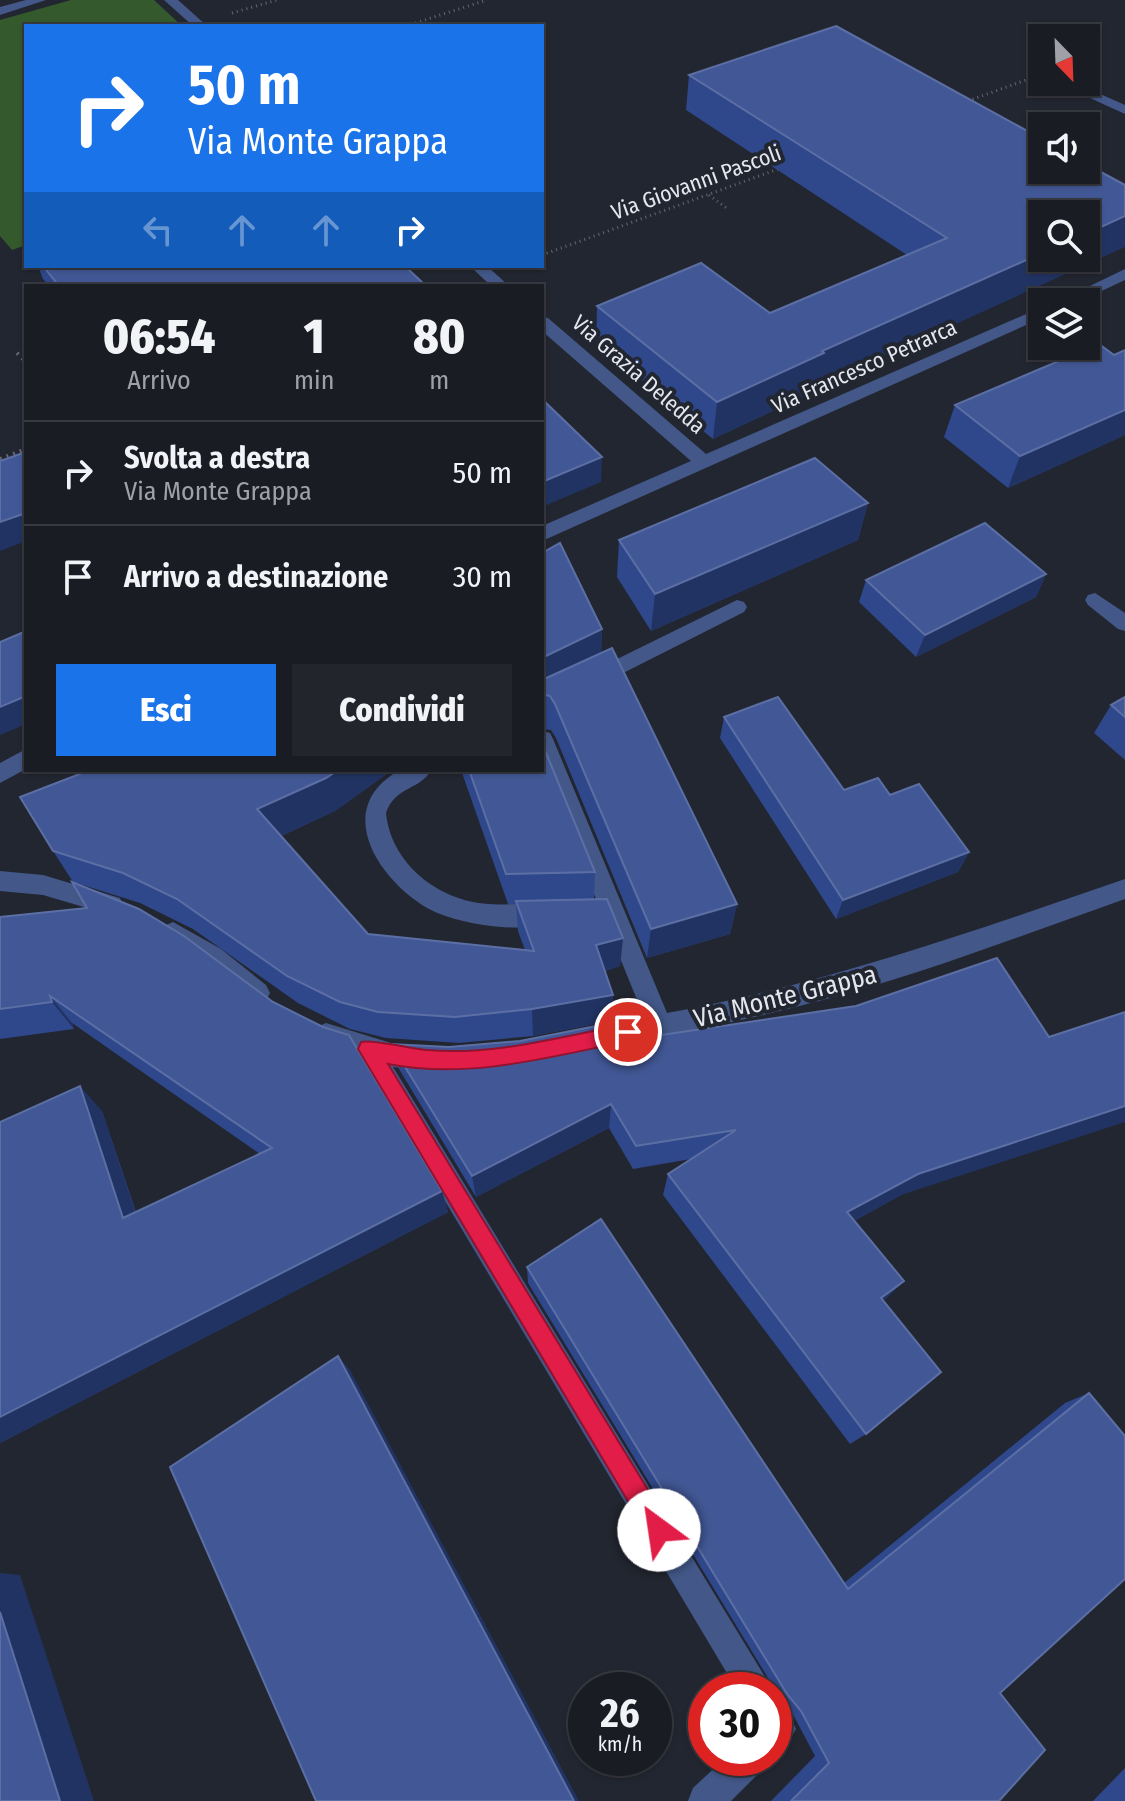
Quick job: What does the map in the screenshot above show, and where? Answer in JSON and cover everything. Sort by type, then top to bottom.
[{"type":"street","points":[[0,11],[40,0]]},
{"type":"street","points":[[170,0],[199,24]]},
{"type":"street","points":[[1094,96],[1125,110]]},
{"type":"street","points":[[480,268],[499,284]]},
{"type":"street","points":[[1095,288],[1125,274]]},
{"type":"street","name":"Via Francesco Petrarca","points":[[544,533],[1028,318]]},
{"type":"street","name":"Via Grazia Deledda","points":[[544,324],[705,463]]},
{"type":"street","points":[[1095,600],[1125,624]]},
{"type":"street","points":[[544,705],[737,607]]},
{"type":"street","points":[[544,744],[660,1026]]},
{"type":"street","points":[[0,774],[24,759]]},
{"type":"street","points":[[417,772],[391,787],[380,799],[374,824],[384,848],[409,880],[432,899],[459,910],[492,915],[613,915]]},
{"type":"street","points":[[0,881],[43,885],[142,917],[195,945],[276,1008]]},
{"type":"street","name":"Via Monte Grappa","points":[[566,1044],[843,984],[1125,889]]},
{"type":"street","points":[[308,1026],[334,1039],[391,1055],[453,1061]]},
{"type":"street","points":[[368,1049],[745,1672]]},
{"type":"street","points":[[706,1801],[732,1776]]},
{"type":"path","points":[[412,24],[487,0]]},
{"type":"path","points":[[955,106],[1028,80]]},
{"type":"path","name":"Via Giovanni Pascoli","points":[[544,254],[781,168]]},
{"type":"path","points":[[709,194],[728,209]]},
{"type":"path","points":[[17,353],[24,360]]},
{"type":"path","points":[[0,459],[24,450]]},
{"type":"green space","points":[[71,0],[154,0],[180,24],[24,24],[24,246],[12,250],[0,236],[0,20]]},
{"type":"building","points":[[836,26],[1028,131],[1028,184],[1100,184],[1100,172],[1125,185],[1125,216],[1100,228],[1100,200],[1028,200],[1028,259],[822,351],[824,353],[717,402],[597,306],[701,263],[770,313],[947,238],[689,75]]},
{"type":"building","points":[[45,268],[407,268],[424,284],[57,284]]},
{"type":"building","points":[[1100,345],[1114,355],[1125,350],[1125,410],[1020,456],[955,405],[1061,360],[1100,360]]},
{"type":"building","points":[[544,401],[602,457],[544,481]]},
{"type":"building","points":[[24,453],[24,514],[0,522],[0,461]]},
{"type":"building","points":[[815,458],[868,503],[655,594],[619,540]]},
{"type":"building","points":[[985,523],[1046,574],[925,635],[866,580]]},
{"type":"building","points":[[560,543],[602,629],[544,657],[544,552]]},
{"type":"building","points":[[24,632],[24,697],[0,707],[0,642]]},
{"type":"building","points":[[612,648],[737,904],[651,929],[555,704],[550,696],[544,694],[544,679]]},
{"type":"building","points":[[778,697],[844,790],[878,778],[890,795],[919,784],[969,852],[843,900],[724,717]]},
{"type":"building","points":[[1125,697],[1125,717],[1111,705]]},
{"type":"building","points":[[544,748],[595,872],[506,874],[470,772],[544,772]]},
{"type":"building","points":[[85,772],[335,772],[257,809],[368,934],[534,951],[516,901],[607,899],[623,938],[596,945],[613,995],[532,1009],[455,1017],[378,1012],[340,1002],[287,976],[177,899],[123,873],[53,851],[20,797]]},
{"type":"building","points":[[72,882],[139,909],[184,936],[273,1002],[323,1027],[349,1035],[442,1191],[0,1417],[0,1122],[80,1086],[123,1218],[272,1148],[50,996],[52,1002],[0,1009],[0,917],[87,908]]},
{"type":"building","points":[[997,958],[1049,1037],[1125,1012],[1125,1106],[918,1174],[847,1212],[904,1281],[881,1298],[941,1372],[866,1434],[668,1174],[736,1130],[636,1146],[611,1104],[472,1176],[391,1044],[449,1047],[520,1041],[622,1021],[628,1040],[856,1006]]},
{"type":"building","points":[[601,1219],[848,1589],[1089,1393],[1125,1436],[1125,1579],[1000,1693],[1045,1750],[999,1801],[791,1801],[829,1763],[792,1700],[792,1672],[774,1672],[527,1267]]},
{"type":"building","points":[[338,1356],[574,1801],[316,1801],[170,1467]]},
{"type":"building","points":[[0,1612],[60,1801],[0,1801]]},
{"type":"route","points":[[628,1032],[515,1055],[453,1061],[391,1055],[368,1049],[659,1530]]}]
